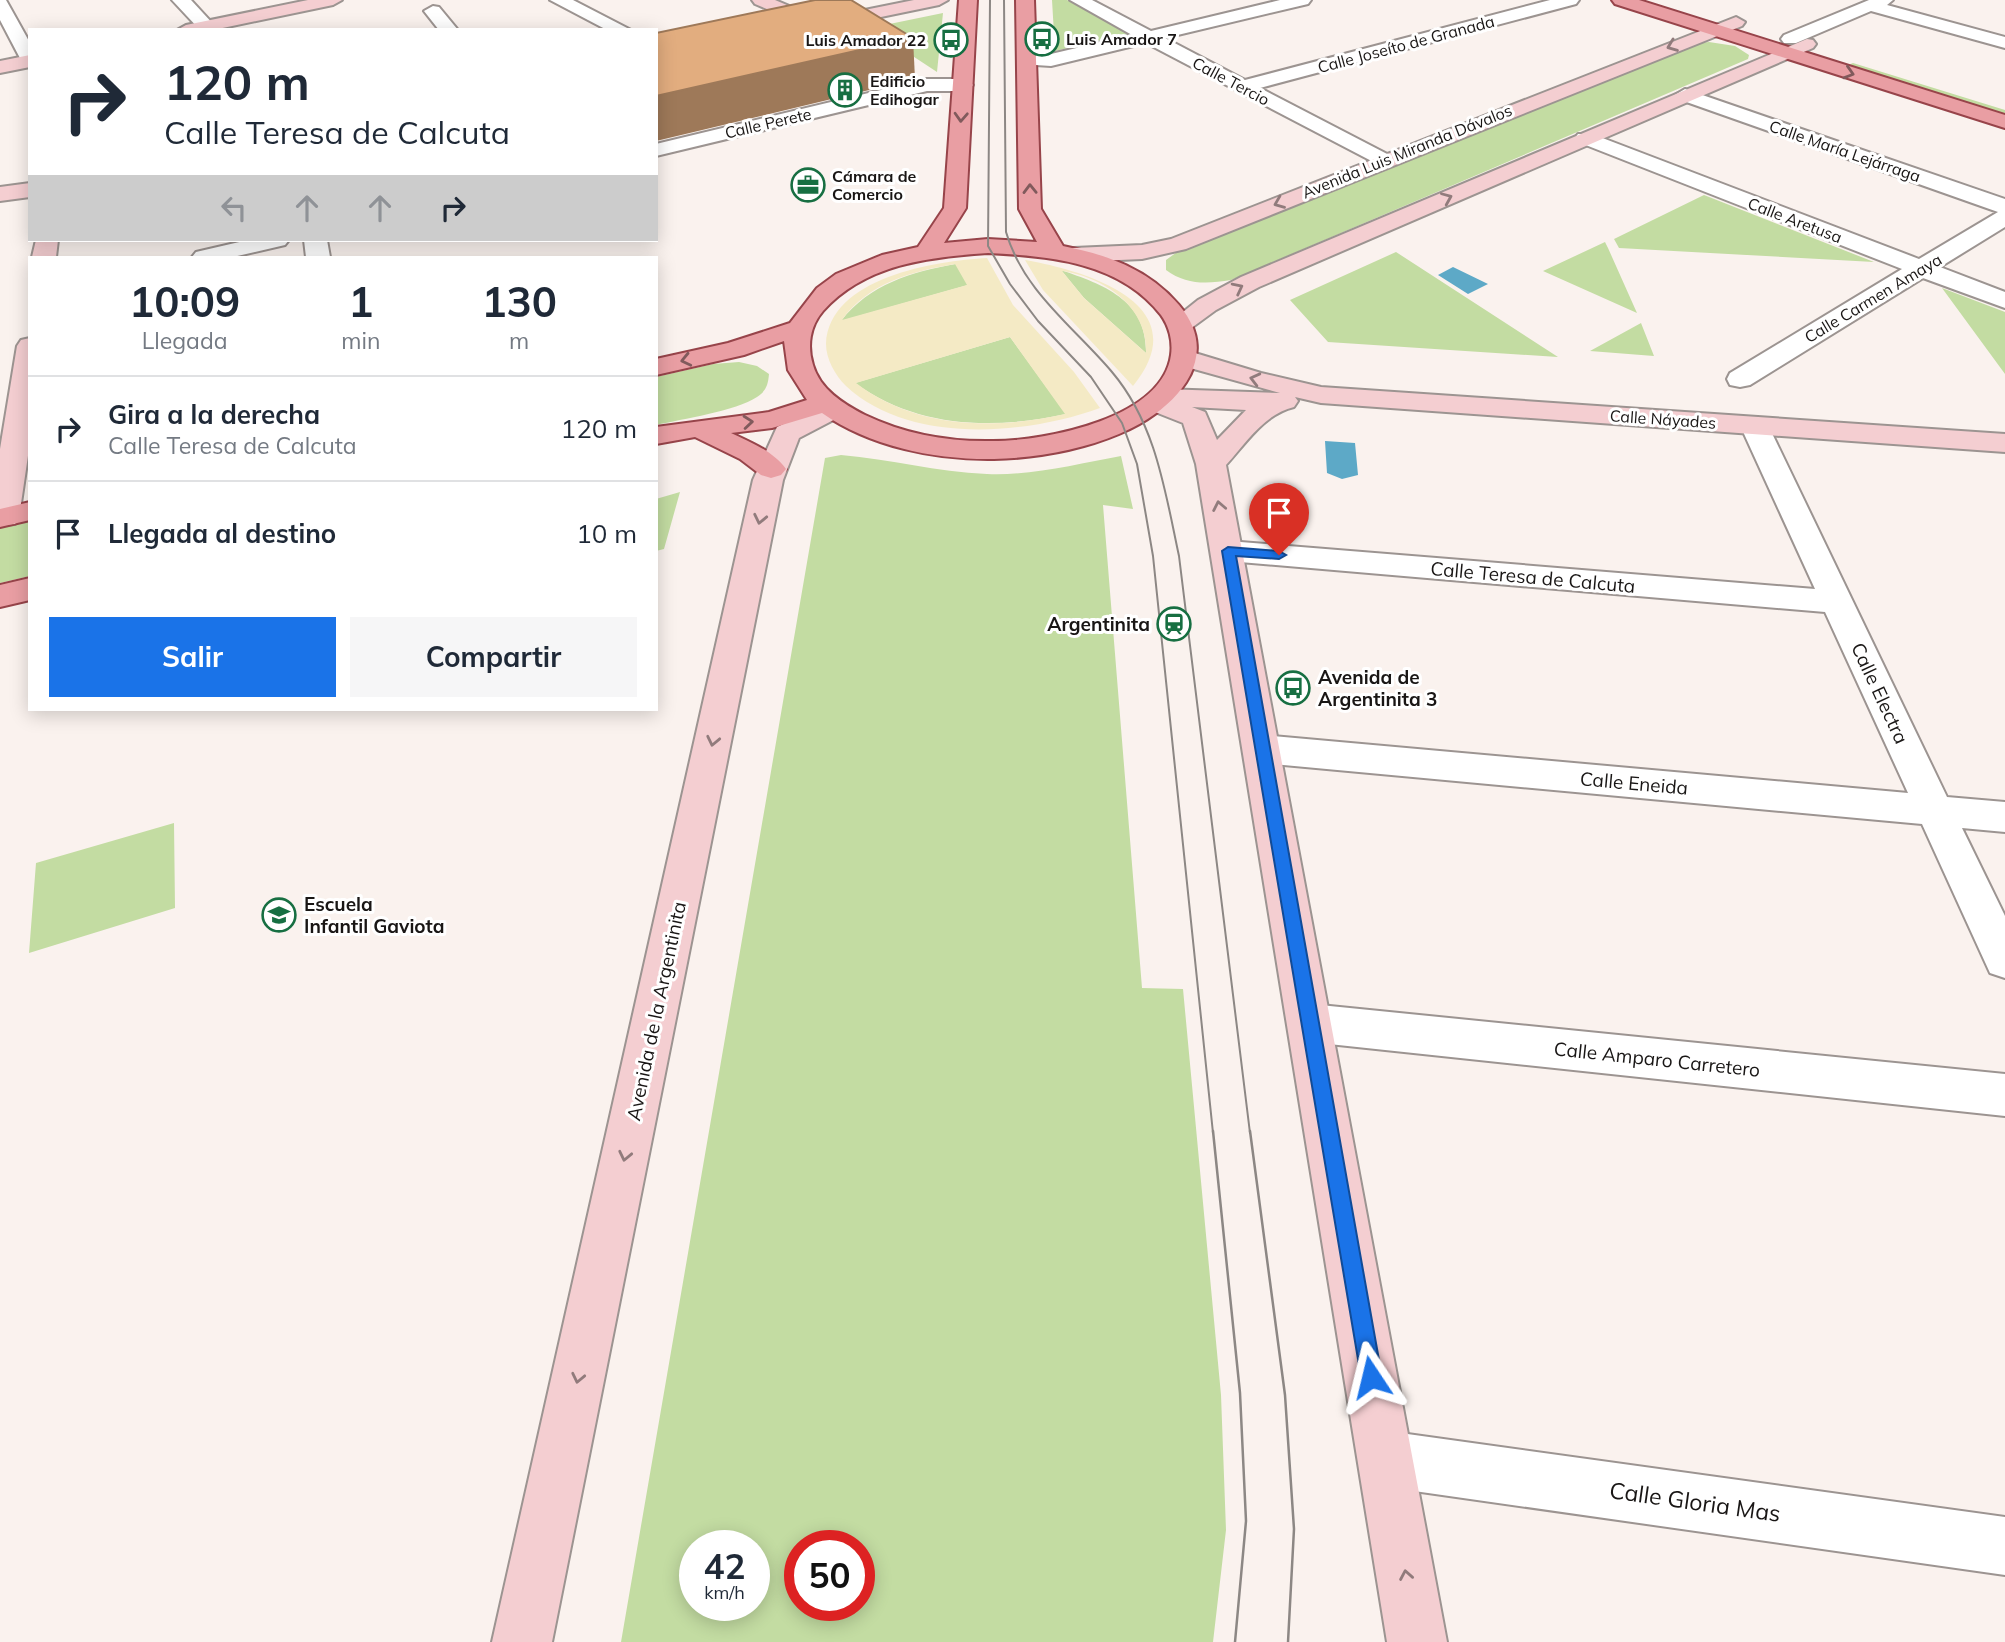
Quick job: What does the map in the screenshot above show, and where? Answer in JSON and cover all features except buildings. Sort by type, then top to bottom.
[{"type":"main road","points":[[196,28],[333,0]]},
{"type":"main road","points":[[761,0],[818,25]]},
{"type":"main road","points":[[791,31],[939,0]]},
{"type":"main road","points":[[926,252],[955,208],[968,0]]},
{"type":"main road","points":[[1025,0],[1030,209],[1064,253]]},
{"type":"main road","points":[[1621,0],[1713,31],[1793,45],[2005,104]]},
{"type":"main road","points":[[1670,0],[2005,122]]},
{"type":"main road","name":"Avenida Luis Miranda Dávalos","points":[[1064,253],[1142,252],[1178,244],[1383,160],[1736,22]]},
{"type":"main road","points":[[1181,324],[1207,305],[1250,282],[1685,95],[1793,45]]},
{"type":"main road","points":[[0,67],[28,60]]},
{"type":"main road","points":[[0,194],[28,190]]},
{"type":"main road","points":[[988,246],[1064,253],[1121,271],[1165,302],[1181,324],[1185,358],[1177,377],[1157,400],[1122,423],[1085,437],[1044,446],[996,450],[948,448],[902,439],[863,426],[829,406],[804,380],[795,355],[799,328],[811,308],[827,292],[847,279],[875,266],[926,252],[988,246]]},
{"type":"main road","points":[[658,367],[735,349],[799,328]]},
{"type":"main road","name":"Calle Náyades","points":[[1185,358],[1253,379],[1321,395],[2003,445]]},
{"type":"main road","points":[[11,515],[22,454],[28,373]]},
{"type":"main road","name":"Calle Náyades","points":[[1157,400],[1273,403],[1321,395]]},
{"type":"main road","points":[[1157,400],[1195,418],[1211,464],[1417,1642]]},
{"type":"main road","points":[[1211,464],[1258,414],[1273,403]]},
{"type":"main road","points":[[658,436],[772,420],[829,406]]},
{"type":"main road","name":"Avenida de la Argentinita","points":[[522,1642],[771,470],[787,433],[829,406]]},
{"type":"main road","points":[[699,428],[750,453],[771,470]]},
{"type":"main road","points":[[0,596],[28,589]]},
{"type":"street","points":[[181,0],[206,26]]},
{"type":"street","points":[[559,0],[618,28]]},
{"type":"street","name":"Calle Tercio","points":[[1079,0],[1383,160]]},
{"type":"street","points":[[1027,60],[1051,60],[1302,0]]},
{"type":"street","name":"Calle Joseíto de Granada","points":[[1242,87],[1570,0]]},
{"type":"street","points":[[1793,45],[1878,2],[2005,36]]},
{"type":"street","points":[[1878,2],[2005,43]]},
{"type":"street","points":[[0,4],[28,56]]},
{"type":"street","points":[[433,11],[447,28]]},
{"type":"street","name":"Calle Perete","points":[[658,150],[927,85],[962,85]]},
{"type":"street","name":"Calle María Lejárraga","points":[[1685,95],[2005,207]]},
{"type":"street","name":"Calle Aretusa","points":[[1585,138],[2005,301]]},
{"type":"street","name":"Calle Carmen Amaya","points":[[1740,379],[2005,217]]},
{"type":"street","points":[[208,256],[268,242]]},
{"type":"street","name":"Calle Electra","points":[[1754,425],[2005,960]]},
{"type":"street","name":"Calle Teresa de Calcuta","points":[[1228,551],[1837,602]]},
{"type":"street","name":"Calle Eneida","points":[[1262,749],[2005,817]]},
{"type":"street","name":"Calle Amparo Carretero","points":[[1310,1023],[2005,1095]]},
{"type":"street","name":"Calle Gloria Mas","points":[[1386,1459],[2005,1546]]},
{"type":"green space","points":[[1052,0],[1067,0],[1130,34],[1055,51]]},
{"type":"green space","points":[[943,13],[937,72],[870,28]]},
{"type":"green space","points":[[1709,42],[1735,46],[1749,55],[1748,59],[1231,280],[1189,281],[1166,270],[1166,260],[1177,252],[1690,44]]},
{"type":"green space","points":[[1853,63],[2005,110],[2005,117],[1843,67]]},
{"type":"green space","points":[[1704,195],[1874,262],[1619,248],[1614,239]]},
{"type":"green space","points":[[1605,242],[1608,248],[1637,313],[1543,271]]},
{"type":"green space","points":[[1396,252],[1558,357],[1328,342],[1290,300]]},
{"type":"green space","points":[[956,264],[968,285],[841,321],[865,298],[892,282],[923,271]]},
{"type":"green space","points":[[1061,270],[1107,289],[1131,307],[1144,335],[1146,353],[1084,298]]},
{"type":"green space","points":[[1942,288],[2005,312],[2005,374]]},
{"type":"green space","points":[[1641,323],[1654,356],[1590,351]]},
{"type":"green space","points":[[1010,337],[1066,414],[1011,422],[956,421],[904,409],[855,383]]},
{"type":"green space","points":[[739,362],[757,366],[769,374],[766,387],[760,395],[748,402],[658,425],[658,377],[713,364]]},
{"type":"green space","points":[[841,455],[950,471],[1004,474],[1054,469],[1121,456],[1133,509],[1103,505],[1142,988],[1183,989],[1221,1395],[1226,1530],[1213,1642],[621,1642],[825,458]]},
{"type":"green space","points":[[680,492],[664,549],[658,550],[658,498]]},
{"type":"green space","points":[[28,521],[28,576],[0,583],[0,528]]},
{"type":"green space","points":[[174,823],[175,908],[29,953],[36,863]]},
{"type":"sand","points":[[987,258],[1013,305],[1074,372],[1100,408],[1038,424],[1004,428],[935,426],[902,418],[872,405],[842,382],[829,361],[826,344],[832,321],[845,303],[865,288],[888,277],[941,263]],"holes":[[[955,264],[967,285],[842,320],[865,297],[892,281],[923,270]],[[1010,337],[1065,414],[1011,422],[957,422],[904,410],[856,383]]]},
{"type":"sand","points":[[1025,260],[1078,273],[1104,283],[1127,297],[1144,313],[1153,334],[1150,358],[1133,386],[1043,290]],"holes":[[[1062,271],[1077,274],[1107,287],[1131,308],[1145,336],[1146,353],[1084,298]]]},
{"type":"water","points":[[1453,267],[1488,284],[1468,294],[1438,275]]},
{"type":"water","points":[[1325,441],[1355,443],[1358,475],[1342,479],[1327,473]]},
{"type":"tram line","points":[[990,0],[988,246],[1010,284],[1038,321],[1091,377],[1122,423],[1137,464],[1153,556],[1213,1133]]},
{"type":"tram line","points":[[1004,0],[1006,232],[1024,272],[1037,290],[1127,392],[1149,436],[1169,507],[1179,556],[1250,1133]]},
{"type":"tram line","points":[[1213,1131],[1240,1393],[1246,1521],[1235,1642]]},
{"type":"tram line","points":[[1250,1131],[1285,1395],[1294,1529],[1288,1642]]},
{"type":"place","name":"Luis Amador 7","points":[[1042,39]]},
{"type":"place","name":"Luis Amador 22","points":[[951,40]]},
{"type":"place","name":"Edificio Edihogar","points":[[845,90]]},
{"type":"place","name":"Cámara de Comercio","points":[[808,185]]},
{"type":"place","name":"Argentinita","points":[[1174,624]]},
{"type":"place","name":"Avenida de Argentinita 3","points":[[1293,688]]},
{"type":"place","name":"Escuela Infantil Gaviota","points":[[279,915]]},
{"type":"route","points":[[1279,555],[1228,551],[1371,1377]]}]
